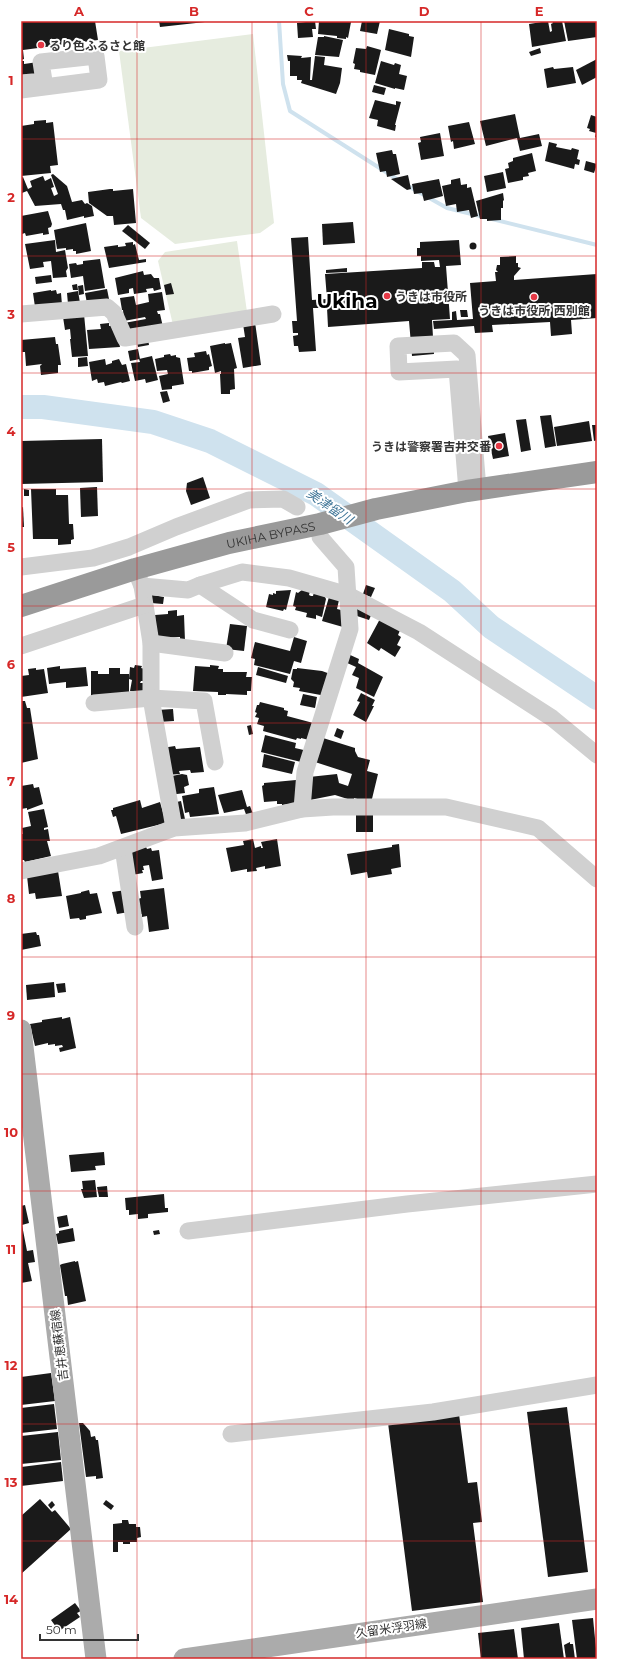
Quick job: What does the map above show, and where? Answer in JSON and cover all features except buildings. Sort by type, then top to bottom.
[{"type":"highway","name":"UKIHA BYPASS","points":[[21,606],[138,577],[229,543],[320,530],[376,509],[472,490],[597,472]]},
{"type":"main road","name":"吉井恵蘇宿線","points":[[21,1030],[96,1659]]},
{"type":"main road","name":"久留米浮羽線","points":[[184,1659],[218,1657],[597,1599]]},
{"type":"street","points":[[21,83],[44,80],[41,62],[96,56],[99,80],[21,90]]},
{"type":"street","points":[[21,314],[107,307],[114,313],[125,338],[273,314]]},
{"type":"street","points":[[454,343],[467,355],[472,490],[457,369],[399,372],[398,346],[454,343]]},
{"type":"street","points":[[21,567],[93,558],[129,547],[176,527],[249,500],[282,499],[297,507]]},
{"type":"street","points":[[302,809],[305,772],[350,629],[346,567],[320,530]]},
{"type":"street","points":[[174,828],[150,698],[151,644],[138,577],[188,590],[200,584],[242,572],[289,578],[348,596],[419,632],[552,718],[597,755]]},
{"type":"street","points":[[200,584],[253,620],[290,630]]},
{"type":"street","points":[[21,646],[144,605]]},
{"type":"street","points":[[151,644],[225,653]]},
{"type":"street","points":[[94,703],[150,698],[204,701],[215,762]]},
{"type":"street","points":[[21,871],[99,856],[174,828],[245,823],[302,809],[333,807],[446,807],[538,828],[597,879]]},
{"type":"street","points":[[123,848],[135,927]]},
{"type":"street","points":[[188,1232],[407,1204],[597,1184]]},
{"type":"street","points":[[231,1434],[433,1412],[597,1384]]},
{"type":"shaded area","points":[[253,34],[274,223],[260,233],[175,244],[141,218],[119,51]]},
{"type":"shaded area","points":[[237,241],[247,312],[173,325],[158,261],[165,252]]},
{"type":"waterway","points":[[279,21],[283,84],[290,111],[400,181]]},
{"type":"waterway","points":[[408,186],[447,208],[484,217]]},
{"type":"waterway","points":[[492,219],[597,245]]},
{"type":"waterway","name":"美津留川","points":[[21,407],[43,407],[153,422],[210,441],[316,494],[452,591],[491,627],[597,698]]},
{"type":"place","name":"るり色ふるさと館","points":[[41,45]]},
{"type":"place","name":"うきは市役所","points":[[387,296]]},
{"type":"place","name":"うきは市役所 西別館","points":[[534,297]]},
{"type":"place","name":"うきは警察署吉井交番","points":[[499,446]]},
{"type":"district","name":"Ukiha","points":[[347,301]]}]
